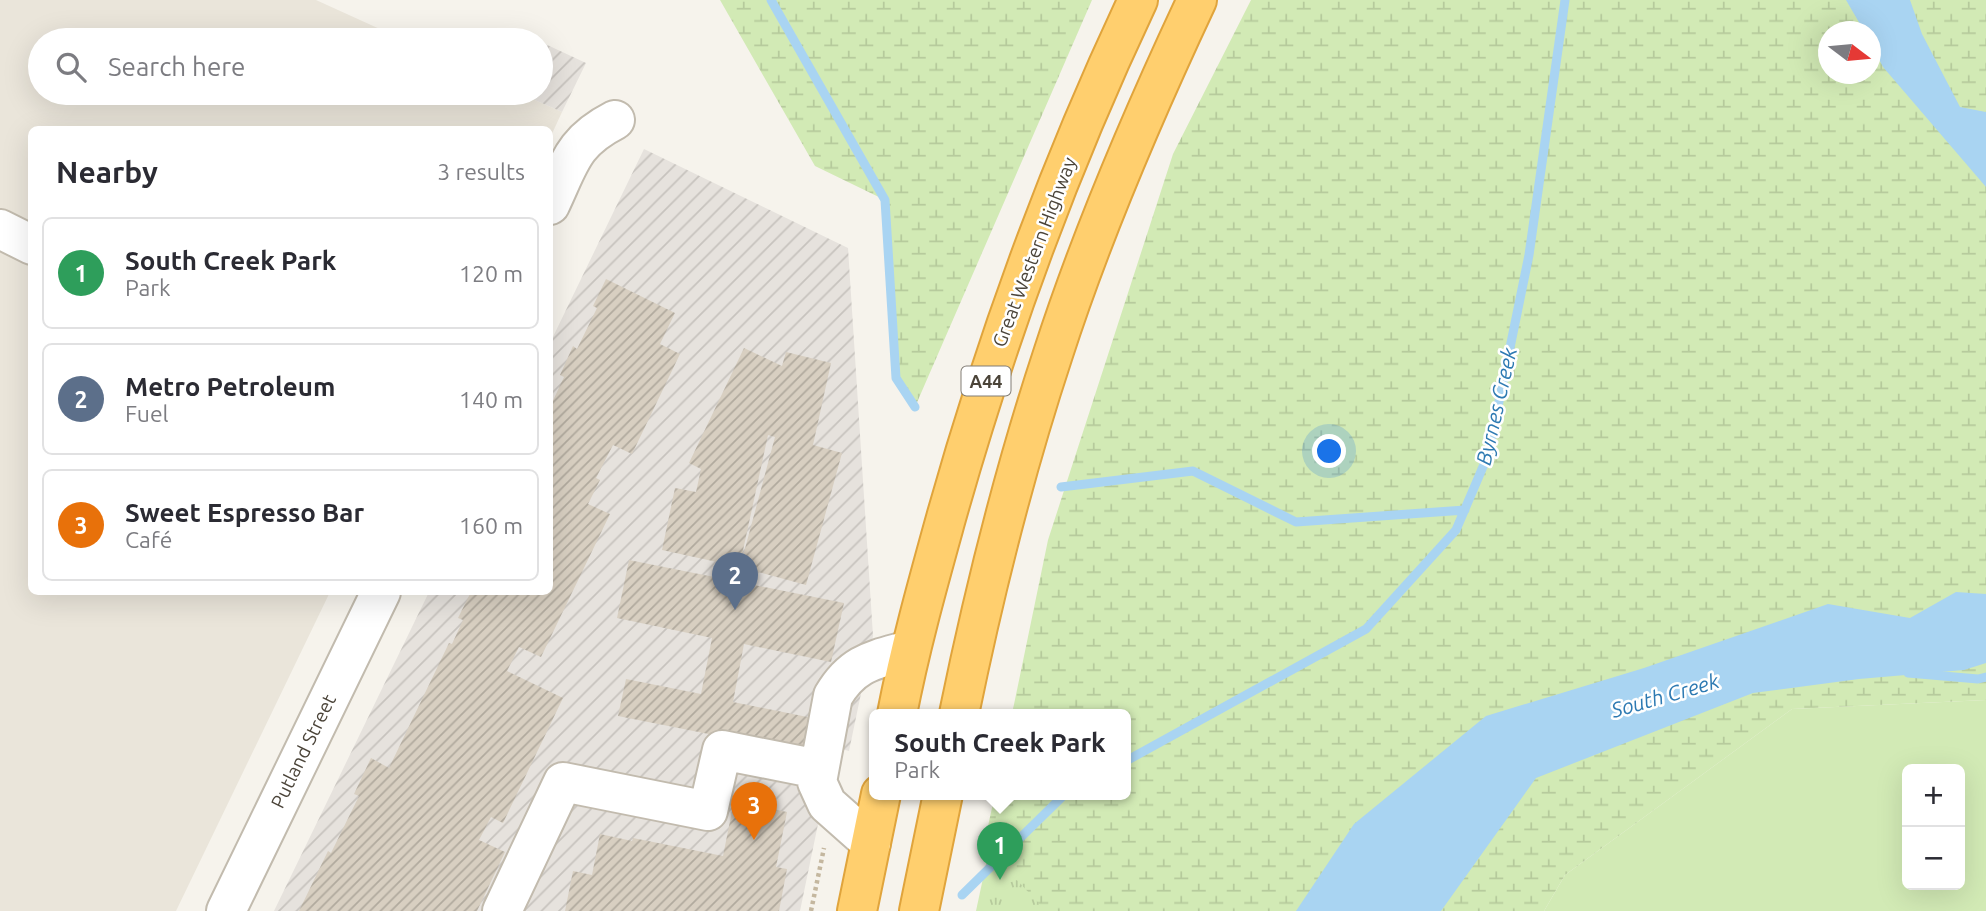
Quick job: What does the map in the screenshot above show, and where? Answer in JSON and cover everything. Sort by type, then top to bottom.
[{"type":"highway","name":"Great Western Highway","points":[[898,709],[909,650],[974,416],[1007,317],[1030,253],[1138,0]]},
{"type":"highway","name":"A44","points":[[960,709],[1023,450],[1053,353],[1120,174],[1160,77],[1197,0]]},
{"type":"highway","points":[[857,911],[880,800]]},
{"type":"highway","points":[[919,911],[942,800]]},
{"type":"street","points":[[553,199],[580,145],[595,131],[615,120]]},
{"type":"street","points":[[0,229],[28,243]]},
{"type":"street","name":"Putland Street","points":[[226,911],[380,595]]},
{"type":"street","points":[[871,843],[827,804],[817,782],[818,769],[833,696],[839,686],[856,667],[909,650]]},
{"type":"street","points":[[502,911],[563,782],[708,811],[722,750],[818,769]]},
{"type":"path","points":[[811,911],[824,848]]},
{"type":"shaded area","points":[[0,0],[316,0],[378,28],[28,28],[28,105],[546,105],[562,112],[553,132],[553,126],[28,126],[28,595],[329,595],[176,911],[0,911]]},
{"type":"shaded area","points":[[553,48],[586,63],[562,112],[546,105],[553,105]]},
{"type":"shaded area","points":[[644,149],[848,248],[873,636],[849,751],[834,747],[800,911],[274,911],[428,595],[553,595],[553,337]]},
{"type":"green space","points":[[720,0],[1092,0],[915,407],[896,378],[885,200],[815,166]]},
{"type":"green space","points":[[1251,0],[1986,0],[1986,700],[1792,709],[1565,875],[1544,911],[1039,911],[983,849],[994,800],[1131,800],[1131,709],[1013,709],[1048,540],[1173,154]]},
{"type":"green space","points":[[1986,700],[1986,911],[1544,911],[1565,875],[1792,709]]},
{"type":"green space","points":[[989,850],[1046,911],[976,911]]},
{"type":"water","points":[[1846,0],[1910,0],[1922,34],[1960,107],[1986,112],[1986,187],[1883,67],[1881,21],[1858,21]]},
{"type":"water","points":[[1956,592],[1986,594],[1986,663],[1964,670],[1859,679],[1753,693],[1536,778],[1441,911],[1296,911],[1354,824],[1486,716],[1644,668],[1828,604],[1910,618]]},
{"type":"building","points":[[606,279],[675,313],[660,344],[680,354],[632,454],[613,445],[596,478],[600,480],[588,504],[610,514],[541,657],[519,647],[507,671],[563,698],[503,823],[491,817],[479,840],[505,852],[477,911],[299,911],[359,796],[354,794],[371,758],[389,768],[449,643],[452,644],[463,620],[458,618],[470,595],[553,595],[553,401],[564,377],[560,375],[573,346],[577,349],[597,308],[593,306]]},
{"type":"building","points":[[744,348],[782,366],[786,352],[831,363],[813,445],[842,453],[806,585],[662,550],[675,488],[696,492],[701,469],[689,463]],"holes":[[[768,435],[775,437],[743,556]]]},
{"type":"building","points":[[629,560],[844,603],[831,662],[744,644],[733,702],[832,722],[825,757],[618,716],[626,679],[701,694],[712,638],[617,618]]},
{"type":"building","points":[[734,801],[787,812],[776,867],[787,869],[779,911],[565,911],[573,871],[592,875],[600,834],[723,856]]},
{"type":"waterway","points":[[771,0],[885,200],[896,378],[915,407]]},
{"type":"waterway","name":"Byrnes Creek","points":[[1131,758],[1366,629],[1456,530],[1488,455],[1529,255],[1565,0]]},
{"type":"waterway","points":[[1061,487],[1193,471],[1296,522],[1465,510]]},
{"type":"waterway","name":"South Creek","points":[[1908,673],[1978,679],[1986,677]]},
{"type":"waterway","name":"Byrnes Creek","points":[[962,895],[1059,800]]},
{"type":"place","name":"Metro Petroleum","points":[[735,610]]},
{"type":"place","name":"Sweet Espresso Bar","points":[[754,840]]},
{"type":"place","name":"South Creek Park","points":[[1000,880]]}]
